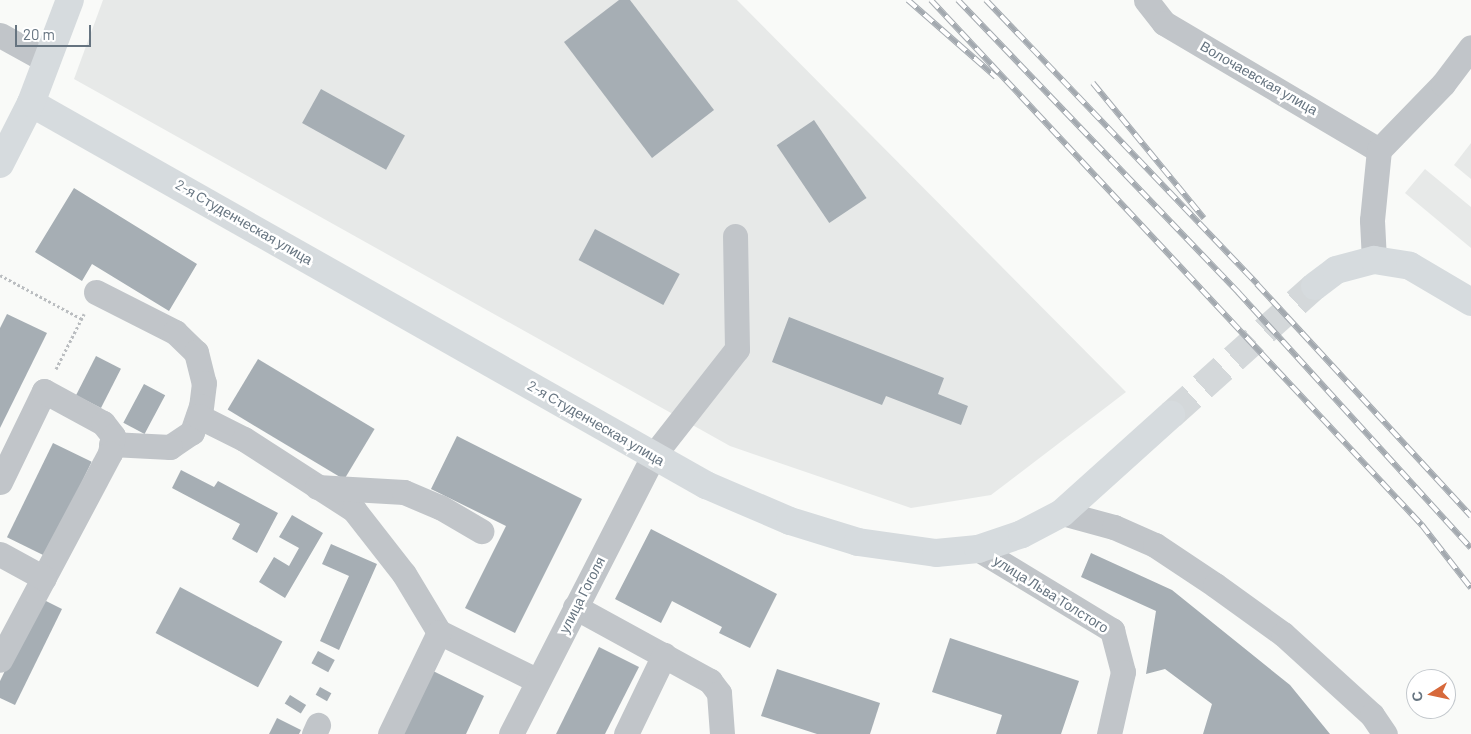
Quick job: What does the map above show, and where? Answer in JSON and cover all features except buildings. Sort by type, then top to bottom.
[{"type":"main road","points":[[0,164],[31,103],[70,0]]},
{"type":"main road","name":"2-я Студенческая улица","points":[[31,103],[706,485],[790,521],[858,542],[936,553],[978,549],[1022,534],[1062,513],[1171,414]]},
{"type":"main road","points":[[1315,286],[1336,270],[1374,260],[1410,266],[1471,302]]},
{"type":"street","name":"Волочаевская улица","points":[[1146,0],[1164,23],[1379,150]]},
{"type":"street","points":[[0,35],[47,61]]},
{"type":"street","points":[[1374,260],[1373,203],[1379,150],[1443,84],[1471,47]]},
{"type":"street","name":"улица Гоголя","points":[[511,734],[653,456],[737,350],[735,236]]},
{"type":"street","points":[[96,292],[175,332],[196,352],[204,383],[198,416],[192,432],[170,447],[111,444]]},
{"type":"street","points":[[0,482],[44,391],[103,424],[112,436],[110,453],[0,660]]},
{"type":"street","points":[[198,416],[244,439],[354,510],[404,574],[439,632],[538,681]]},
{"type":"street","points":[[317,486],[404,492],[440,507],[481,531]]},
{"type":"street","points":[[1062,513],[1114,527],[1155,545],[1215,585],[1284,634],[1372,715],[1386,734]]},
{"type":"street","name":"улица Льва Толстого","points":[[978,549],[1112,630],[1123,672],[1109,734]]},
{"type":"street","points":[[0,554],[44,578]]},
{"type":"street","points":[[576,607],[710,681],[719,693],[722,734]]},
{"type":"street","points":[[390,734],[439,632]]},
{"type":"street","points":[[626,734],[664,655]]},
{"type":"path","points":[[0,275],[82,319]]},
{"type":"path","points":[[44,391],[96,292]]},
{"type":"shaded area","points":[[103,0],[737,0],[1126,392],[991,495],[911,508],[730,446],[74,79]]},
{"type":"shaded area","points":[[1471,143],[1471,179],[1454,165]]},
{"type":"shaded area","points":[[1425,169],[1471,207],[1471,248],[1405,193]]},
{"type":"tunnel","points":[[1171,415],[1315,286]]},
{"type":"railway","points":[[908,0],[996,77]]},
{"type":"railway","points":[[931,0],[1422,525],[1471,588]]},
{"type":"railway","points":[[958,0],[1238,292],[1471,548]]},
{"type":"railway","points":[[986,0],[1257,284],[1471,516]]},
{"type":"railway","points":[[1093,83],[1204,218]]}]
